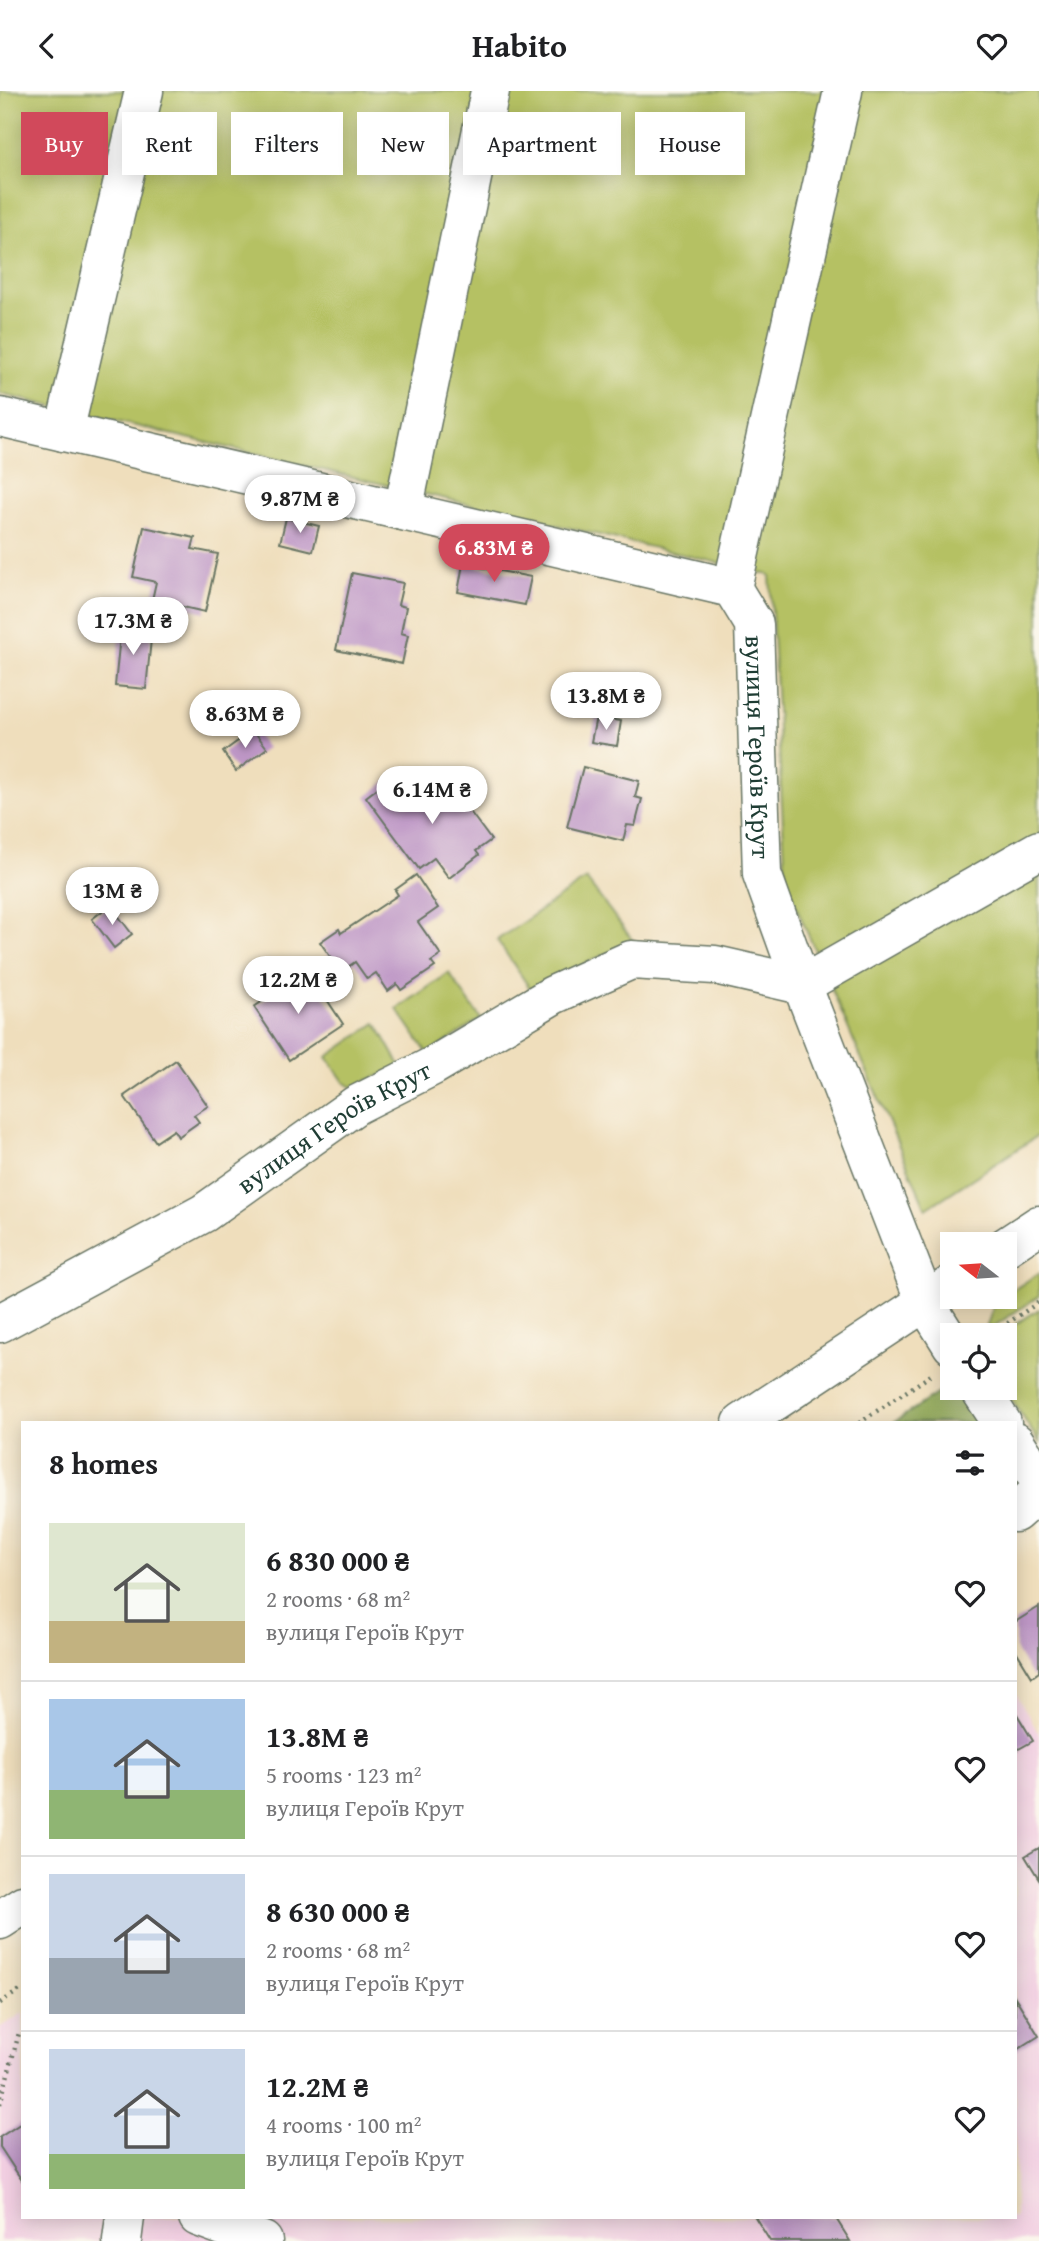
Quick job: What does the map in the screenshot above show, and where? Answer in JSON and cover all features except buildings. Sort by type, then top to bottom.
[{"type":"street","points":[[64,432],[144,91]]},
{"type":"street","points":[[403,511],[490,91]]},
{"type":"street","points":[[0,417],[732,588],[843,91]]},
{"type":"street","name":"вулиця Героїв Крут","points":[[732,588],[754,624],[762,874],[802,985],[938,1293],[942,1323]]},
{"type":"street","points":[[802,985],[1039,850]]},
{"type":"street","name":"вулиця Героїв Крут","points":[[0,1323],[204,1213],[356,1105],[433,1066],[552,995],[631,960],[715,965],[802,985]]},
{"type":"street","points":[[1017,1239],[1039,1225]]},
{"type":"street","points":[[745,1421],[938,1293]]},
{"type":"street","points":[[987,1400],[1001,1421]]},
{"type":"street","points":[[1017,1445],[1039,1479]]},
{"type":"street","points":[[1017,1511],[1039,1492]]},
{"type":"street","points":[[0,1920],[21,1906]]},
{"type":"street","points":[[122,2241],[125,2219]]},
{"type":"street","points":[[203,2219],[263,2241]]},
{"type":"path","points":[[1008,1323],[1039,1303]]},
{"type":"path","points":[[862,1421],[940,1362]]},
{"type":"path","points":[[0,2003],[21,1989]]},
{"type":"path","points":[[0,2104],[19,2033]]},
{"type":"shaded area","points":[[1017,1696],[1039,1734],[1039,2241],[0,2241],[0,2028],[21,2014],[21,2219],[1017,2219]]},
{"type":"green space","points":[[0,91],[1039,91],[1039,1135],[926,1209],[786,883],[770,575],[0,394]]},
{"type":"green space","points":[[586,879],[633,941],[531,990],[497,940]]},
{"type":"green space","points":[[449,973],[481,1019],[428,1054],[397,1009]]},
{"type":"green space","points":[[376,1023],[401,1067],[352,1087],[344,1082],[327,1057]]},
{"type":"green space","points":[[1039,1273],[1039,1296],[998,1323],[988,1323],[993,1309],[1017,1309],[1017,1288]]},
{"type":"green space","points":[[1039,1309],[1039,1442],[1012,1400],[1017,1400],[1017,1323]]},
{"type":"green space","points":[[940,1392],[940,1400],[960,1400],[974,1410],[982,1421],[896,1421]]}]
